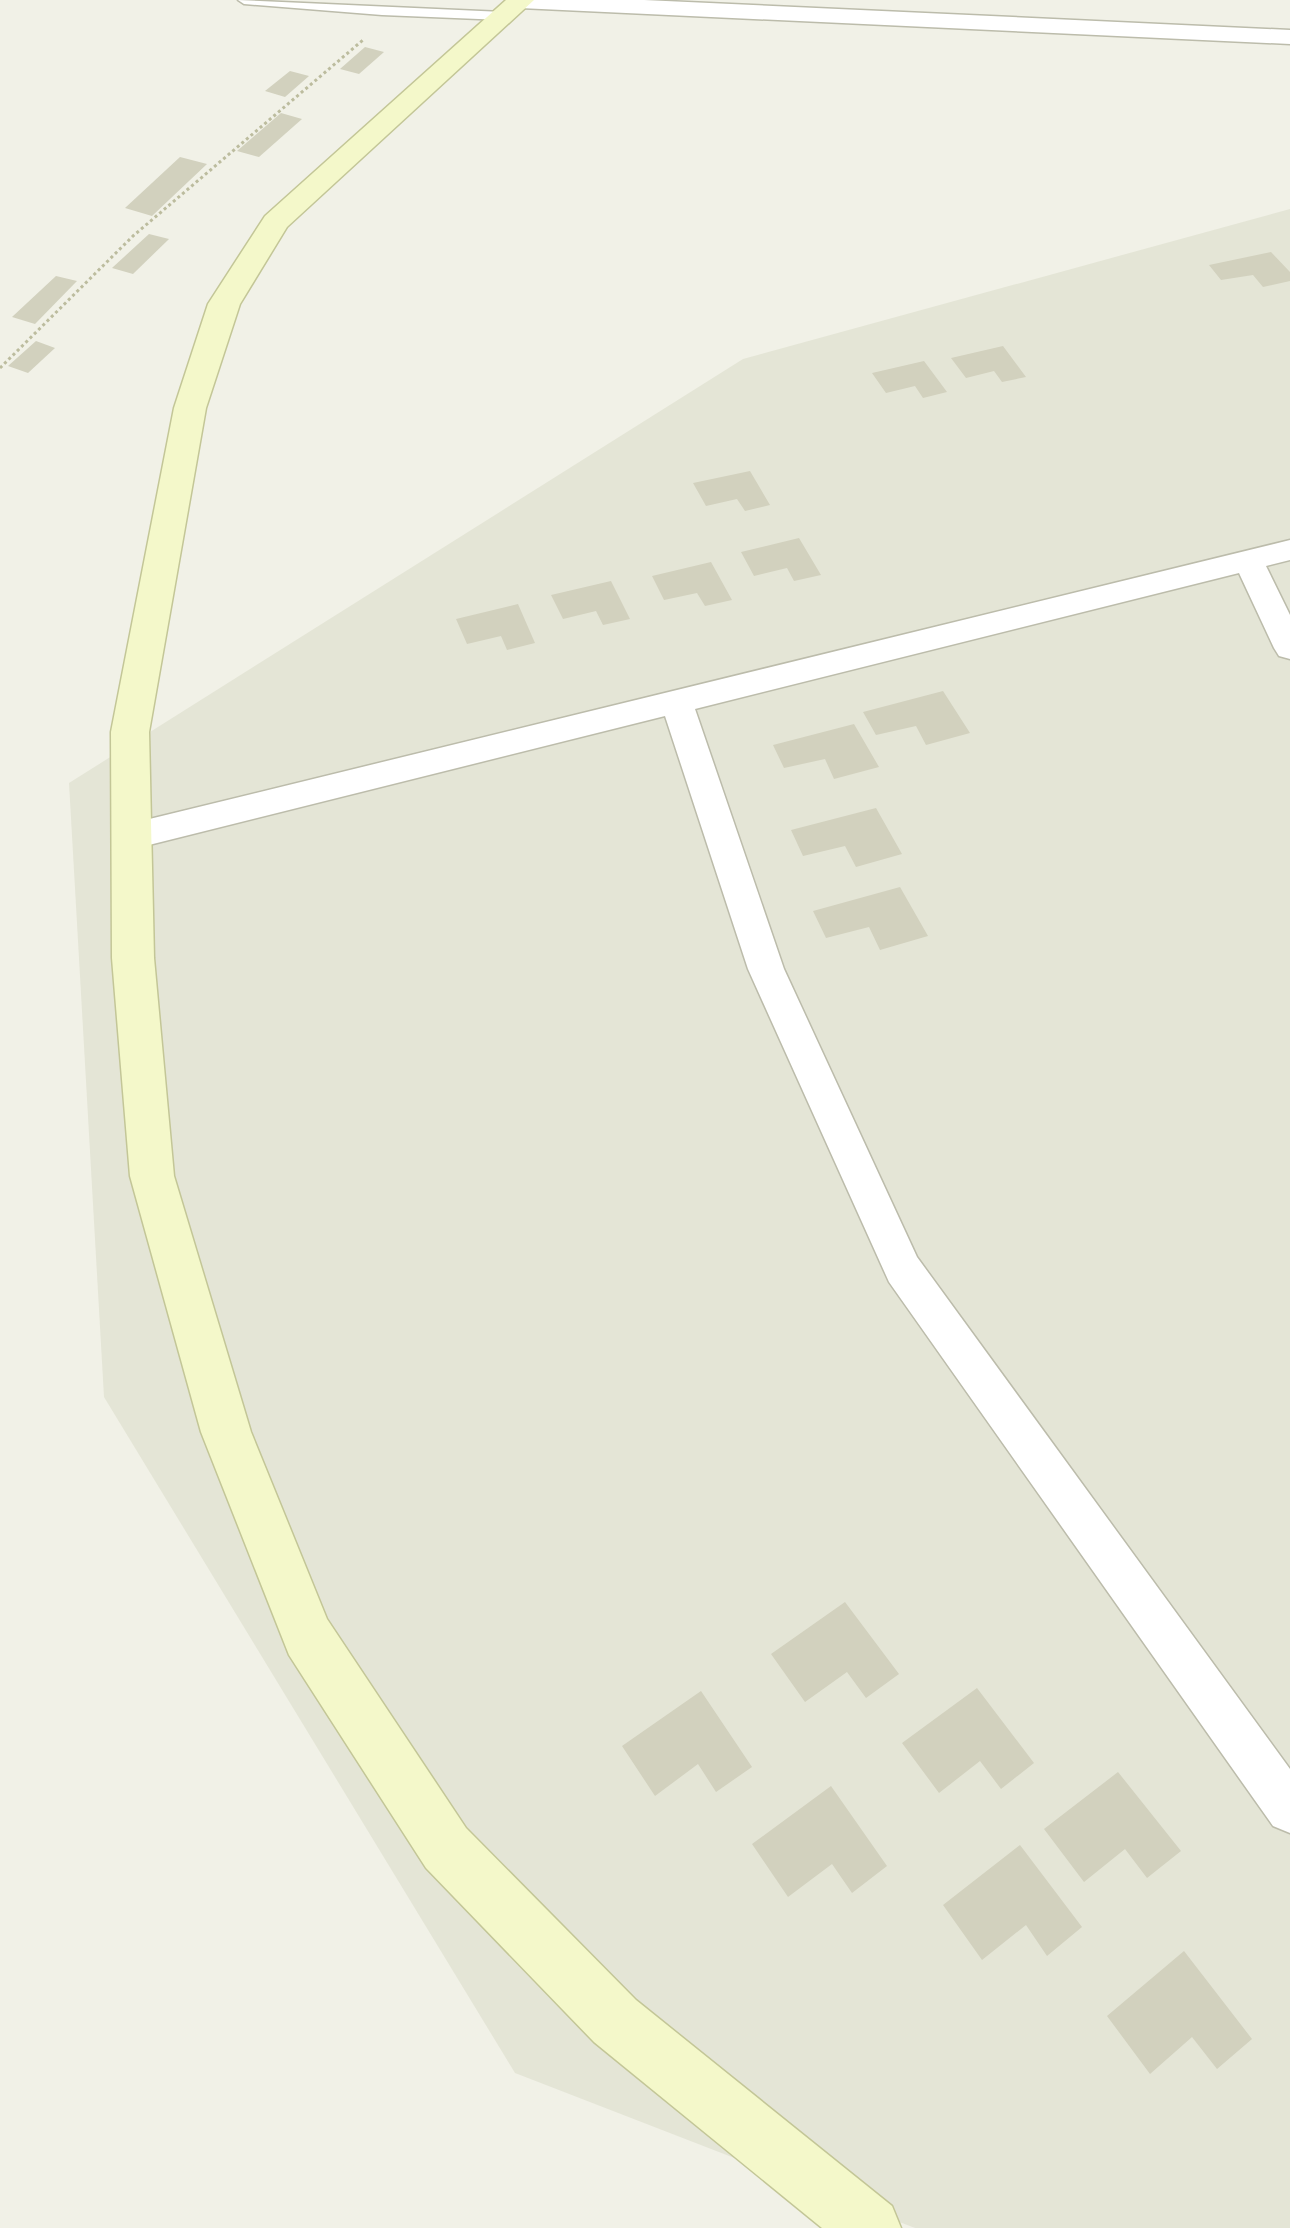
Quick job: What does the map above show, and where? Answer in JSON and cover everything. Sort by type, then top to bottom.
[{"type":"street","points":[[870,2228],[615,2021],[446,1848],[308,1637],[226,1432],[152,1176],[133,958],[130,732],[190,408],[224,304],[276,222],[515,6],[1290,37]]},
{"type":"street","points":[[129,837],[1290,550]]},
{"type":"street","points":[[1248,560],[1290,648]]},
{"type":"street","points":[[677,703],[766,969],[903,1269],[1290,1809]]},
{"type":"lane","points":[[244,0],[382,11],[515,6]]},
{"type":"path","points":[[0,368],[133,236],[372,32],[382,11]]},
{"type":"shaded area","points":[[1290,209],[1290,2228],[915,2228],[515,2073],[104,1397],[69,783],[743,359]]},
{"type":"building","points":[[365,47],[384,52],[359,74],[340,69]]},
{"type":"building","points":[[290,71],[309,76],[285,97],[265,91]]},
{"type":"building","points":[[281,113],[302,119],[259,157],[237,151]]},
{"type":"building","points":[[180,157],[207,164],[152,216],[125,208]]},
{"type":"building","points":[[149,234],[169,239],[133,274],[112,268]]},
{"type":"building","points":[[1271,252],[1290,272],[1290,281],[1263,287],[1253,275],[1221,280],[1209,265]]},
{"type":"building","points":[[56,276],[77,281],[35,324],[12,317]]},
{"type":"building","points":[[36,341],[55,348],[28,373],[8,366]]},
{"type":"building","points":[[1003,346],[1026,377],[1002,382],[994,371],[966,378],[951,358]]},
{"type":"building","points":[[924,361],[947,392],[923,398],[915,386],[886,393],[872,373]]},
{"type":"building","points":[[750,471],[770,505],[745,511],[737,499],[706,506],[693,483]]},
{"type":"building","points":[[799,538],[821,575],[794,581],[787,568],[754,576],[741,552]]},
{"type":"building","points":[[711,562],[732,600],[705,606],[697,593],[664,600],[652,576]]},
{"type":"building","points":[[611,581],[630,619],[603,625],[596,611],[563,619],[551,595]]},
{"type":"building","points":[[518,604],[535,643],[507,650],[501,636],[467,644],[456,619]]},
{"type":"building","points":[[943,691],[970,733],[926,745],[916,726],[876,735],[863,712]]},
{"type":"building","points":[[854,724],[879,767],[834,779],[825,759],[784,768],[773,745]]},
{"type":"building","points":[[876,808],[902,854],[856,867],[845,846],[803,856],[791,830]]},
{"type":"building","points":[[900,887],[928,936],[880,950],[869,927],[826,938],[813,911]]},
{"type":"building","points":[[845,1602],[899,1674],[866,1698],[847,1672],[805,1702],[771,1654]]},
{"type":"building","points":[[977,1688],[1034,1763],[1001,1789],[980,1761],[939,1793],[902,1743]]},
{"type":"building","points":[[701,1691],[752,1767],[716,1792],[698,1764],[655,1796],[622,1746]]},
{"type":"building","points":[[1118,1772],[1181,1851],[1147,1878],[1125,1849],[1084,1882],[1044,1829]]},
{"type":"building","points":[[831,1786],[887,1866],[852,1893],[832,1864],[788,1897],[752,1844]]},
{"type":"building","points":[[1020,1845],[1082,1927],[1047,1956],[1026,1925],[982,1960],[943,1905]]},
{"type":"building","points":[[1184,1951],[1252,2039],[1217,2069],[1192,2037],[1150,2074],[1107,2016]]}]
